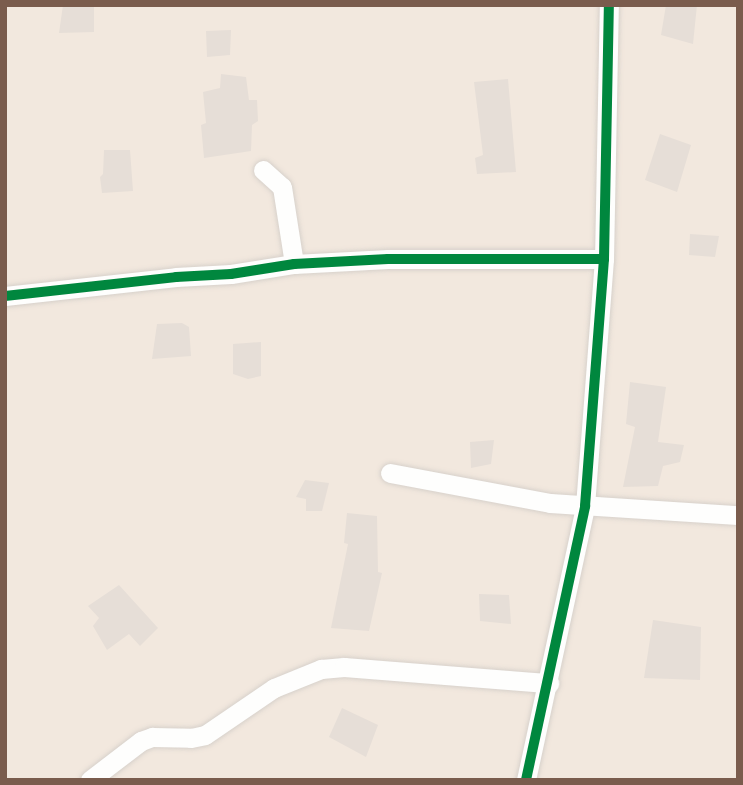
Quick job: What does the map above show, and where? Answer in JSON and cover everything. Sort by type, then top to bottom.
[{"type":"street","points":[[526,780],[585,506],[604,259],[609,5]]},
{"type":"street","points":[[263,170],[282,187],[294,264]]},
{"type":"street","points":[[5,296],[176,277],[231,274],[294,264],[388,259],[604,259]]},
{"type":"street","points":[[390,473],[500,496],[585,506],[738,514]]},
{"type":"street","points":[[90,780],[141,741],[152,737],[191,738],[205,735],[274,688],[321,669],[344,667],[549,683]]},
{"type":"shaded area","points":[[5,5],[738,5],[738,780],[5,780]]},
{"type":"building","points":[[63,5],[94,5],[94,32],[59,33]]},
{"type":"building","points":[[666,5],[697,5],[693,44],[661,35]]},
{"type":"building","points":[[231,30],[230,55],[207,57],[206,31]]},
{"type":"building","points":[[221,74],[246,77],[249,100],[257,100],[258,121],[252,125],[251,151],[204,158],[201,125],[206,123],[203,92],[220,88]]},
{"type":"building","points":[[508,79],[516,172],[477,174],[475,158],[483,155],[474,82]]},
{"type":"building","points":[[660,134],[691,145],[677,192],[645,180]]},
{"type":"building","points":[[104,150],[130,150],[133,191],[102,193],[100,177],[103,174]]},
{"type":"building","points":[[690,234],[719,236],[715,257],[689,255]]},
{"type":"building","points":[[182,323],[189,327],[191,356],[152,359],[157,324]]},
{"type":"building","points":[[261,342],[261,376],[248,379],[233,374],[233,344]]},
{"type":"building","points":[[630,382],[666,387],[658,442],[684,445],[680,462],[663,466],[658,486],[623,487],[635,427],[626,424]]},
{"type":"building","points":[[494,440],[491,464],[471,468],[470,442]]},
{"type":"building","points":[[305,480],[329,483],[322,511],[306,511],[306,499],[296,497]]},
{"type":"building","points":[[347,513],[377,516],[378,572],[382,573],[369,631],[331,628],[348,544],[344,543]]},
{"type":"building","points":[[119,585],[158,628],[140,646],[129,634],[107,650],[93,626],[99,618],[88,606]]},
{"type":"building","points":[[479,594],[509,595],[511,624],[480,621]]},
{"type":"building","points":[[653,620],[701,627],[700,680],[644,678]]},
{"type":"building","points":[[342,708],[378,725],[366,757],[329,737]]},
{"type":"cycle path","points":[[526,780],[585,506],[604,259],[609,5]]},
{"type":"cycle path","points":[[5,296],[176,277],[231,274],[294,264],[388,259],[604,259]]}]
